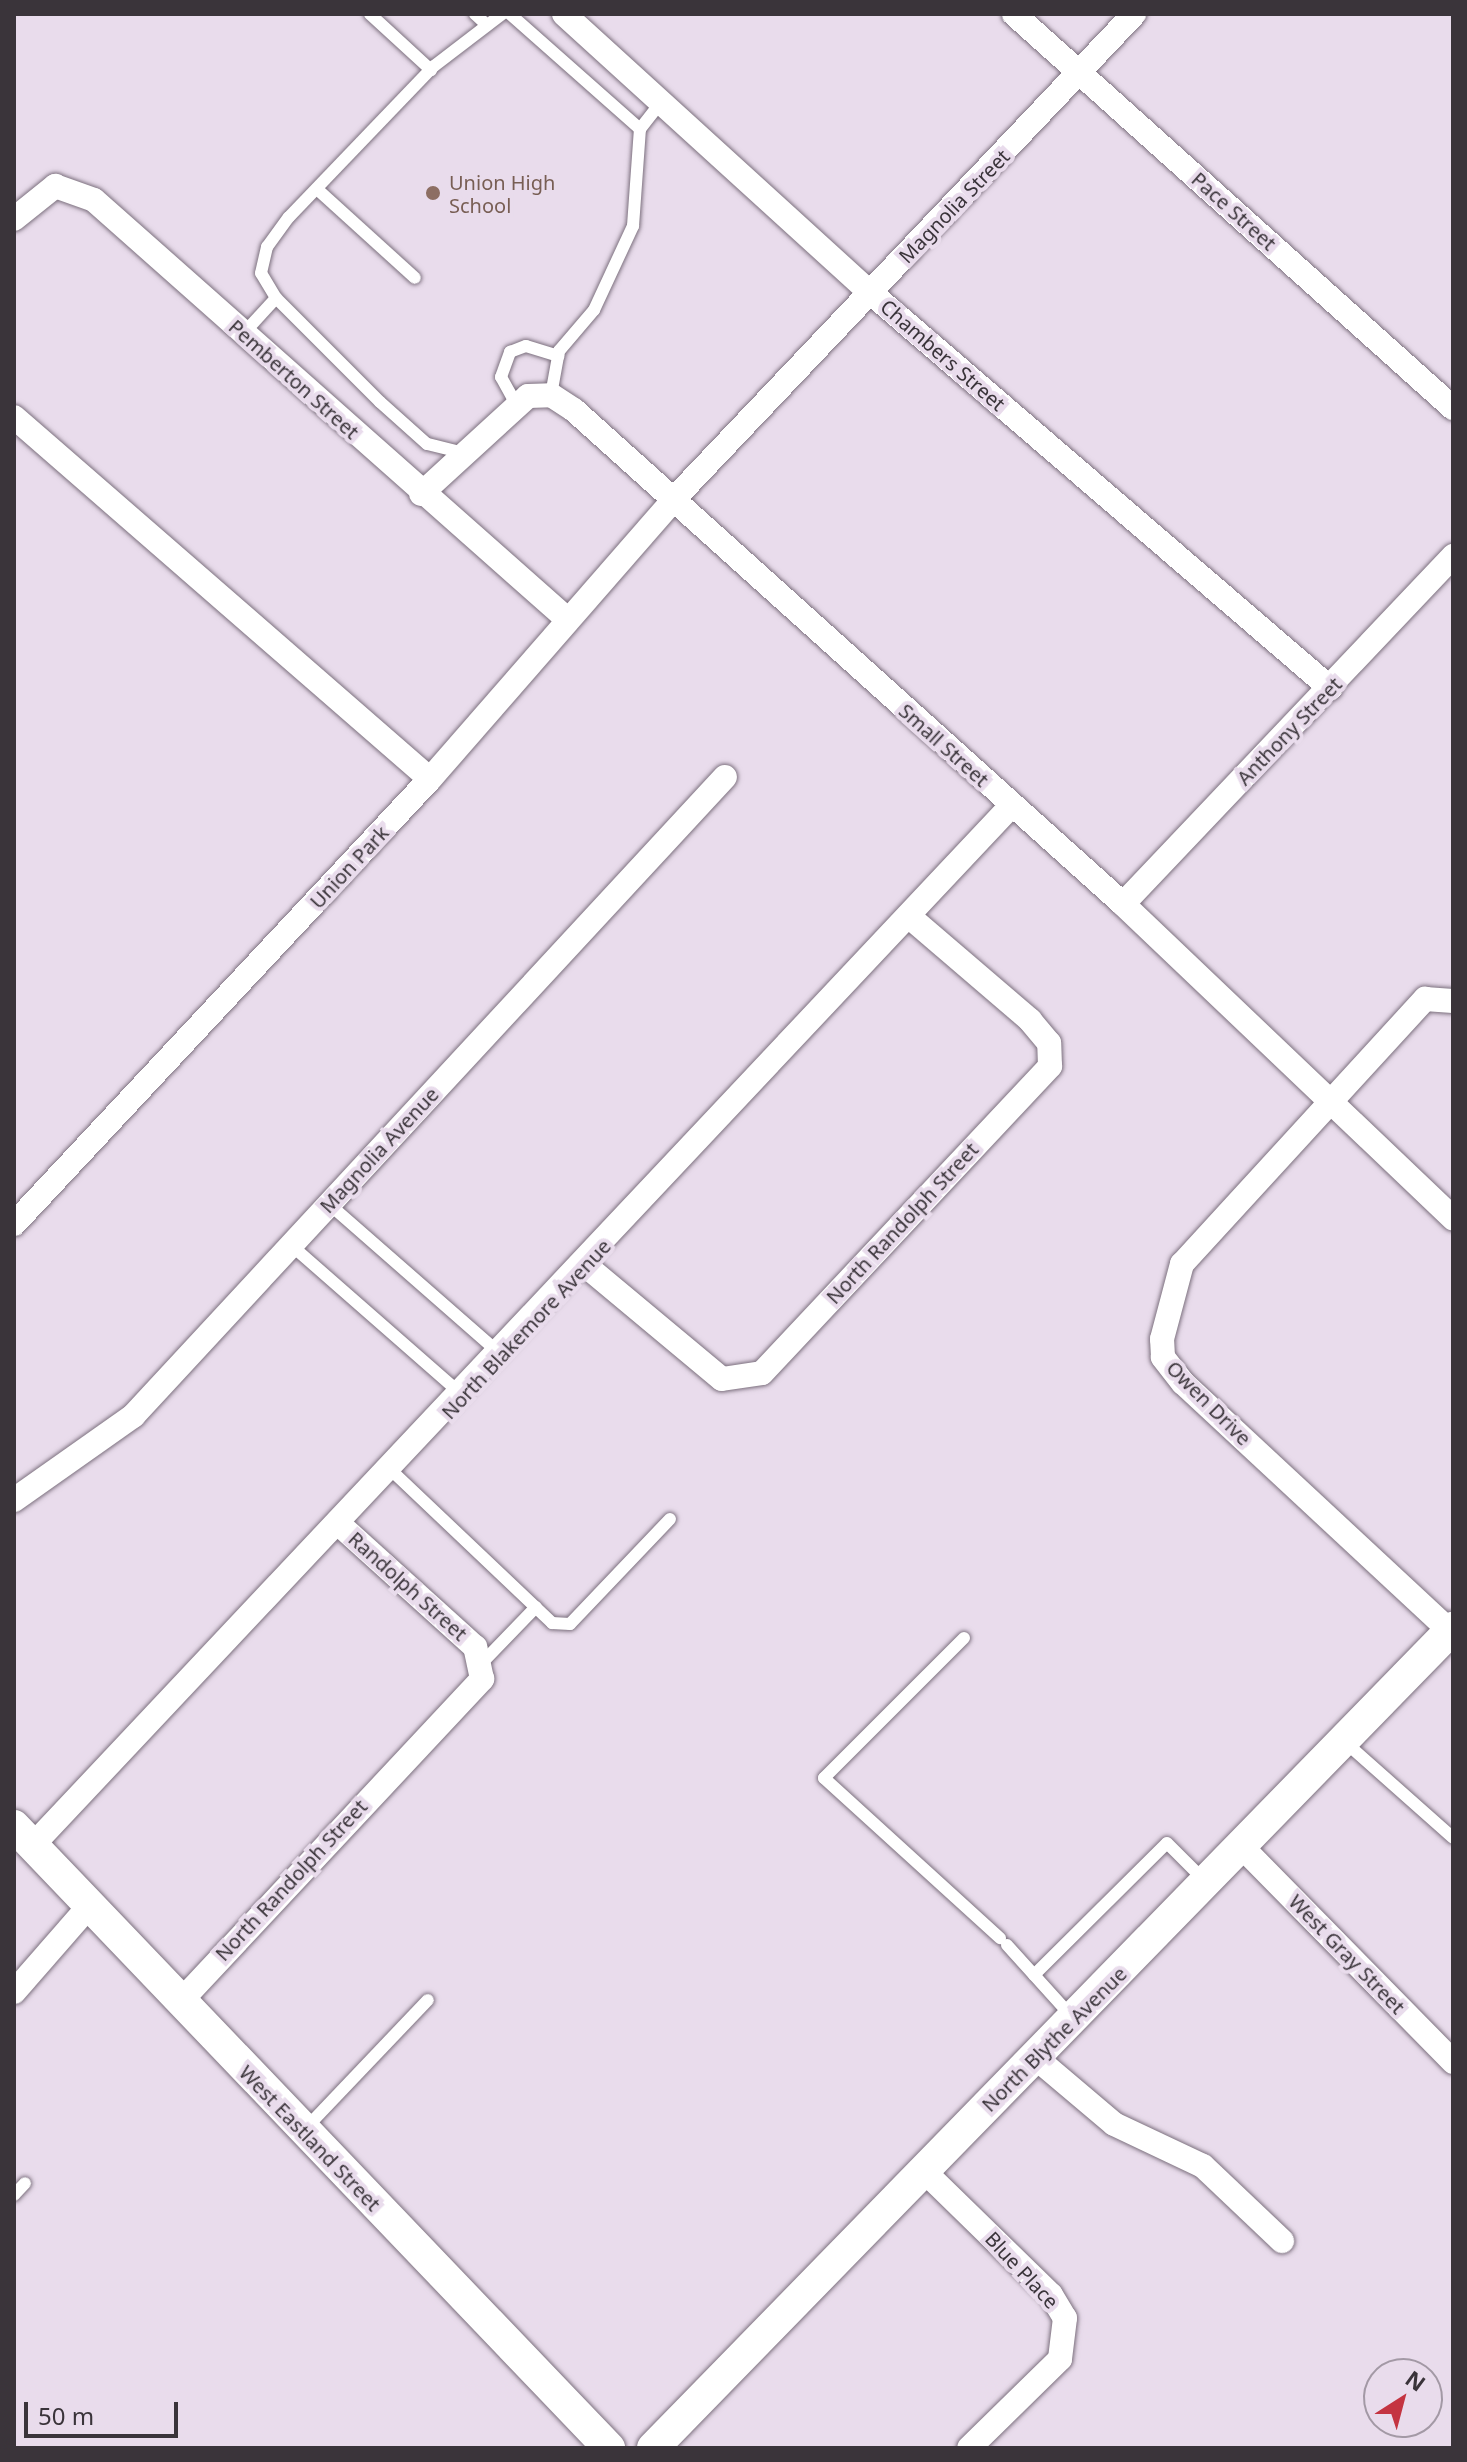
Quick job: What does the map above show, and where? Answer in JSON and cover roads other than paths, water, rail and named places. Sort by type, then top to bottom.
[{"type":"street","name":"Chambers Street","points":[[564,14],[871,293],[1330,688]]},
{"type":"street","name":"Pace Street","points":[[1014,14],[1453,408]]},
{"type":"street","name":"Magnolia Street","points":[[673,500],[1134,14]]},
{"type":"street","name":"Pemberton Street","points":[[14,219],[55,186],[75,188],[567,619]]},
{"type":"street","name":"Small Street","points":[[551,395],[673,500],[1123,904],[1453,1218]]},
{"type":"street","points":[[421,494],[516,404],[551,395]]},
{"type":"street","points":[[14,417],[430,779]]},
{"type":"street","name":"Union Park","points":[[14,1224],[430,779],[673,500]]},
{"type":"street","name":"Anthony Street","points":[[1123,904],[1453,556]]},
{"type":"street","name":"Magnolia Avenue","points":[[14,1500],[133,1416],[725,777]]},
{"type":"street","name":"North Blakemore Avenue","points":[[23,1836],[341,1526],[911,918],[1012,805]]},
{"type":"street","name":"North Randolph Street","points":[[585,1265],[732,1380],[762,1373],[1050,1066],[1049,1043],[1030,1020],[911,918]]},
{"type":"street","name":"Owen Drive","points":[[1452,1629],[1163,1357],[1164,1315],[1182,1264],[1328,1101],[1425,999],[1453,1001]]},
{"type":"street","name":"Randolph Street","points":[[341,1526],[475,1647],[479,1666]]},
{"type":"street","name":"North Blythe Avenue","points":[[653,2448],[1075,2020],[1452,1629]]},
{"type":"street","name":"North Randolph Street","points":[[179,2003],[404,1758],[470,1695],[482,1679],[479,1666]]},
{"type":"street","name":"West Eastland Street","points":[[23,1836],[179,2003],[609,2448]]},
{"type":"street","name":"West Gray Street","points":[[1241,1846],[1453,2062]]},
{"type":"street","points":[[14,1992],[89,1906]]},
{"type":"street","points":[[1036,2058],[1114,2124],[1203,2166],[1282,2241]]},
{"type":"street","name":"Blue Place","points":[[924,2171],[1051,2295],[1065,2318],[1060,2359],[969,2448]]},
{"type":"lane","points":[[370,14],[431,70]]},
{"type":"lane","points":[[475,14],[487,25]]},
{"type":"lane","points":[[464,453],[427,444],[276,298],[261,273],[267,247],[289,217],[431,70],[502,14]]},
{"type":"lane","points":[[510,14],[640,129]]},
{"type":"lane","points":[[551,395],[558,356],[594,310],[633,226],[640,129],[661,102]]},
{"type":"lane","points":[[317,189],[415,278]]},
{"type":"lane","points":[[243,334],[276,298]]},
{"type":"lane","points":[[516,404],[501,377],[510,352],[526,346],[558,356]]},
{"type":"lane","points":[[329,1204],[501,1355]]},
{"type":"lane","points":[[291,1245],[463,1396]]},
{"type":"lane","points":[[392,1471],[552,1623],[570,1624],[670,1519]]},
{"type":"lane","points":[[479,1666],[536,1607]]},
{"type":"lane","points":[[964,1638],[824,1778],[1004,1942],[1075,2020]]},
{"type":"lane","points":[[1345,1742],[1453,1838]]},
{"type":"lane","points":[[1034,1975],[1167,1843],[1206,1883]]},
{"type":"lane","points":[[303,2131],[428,2000]]},
{"type":"lane","points":[[14,2195],[25,2183]]},
{"type":"place","name":"Union High School","points":[[433,193]]}]
